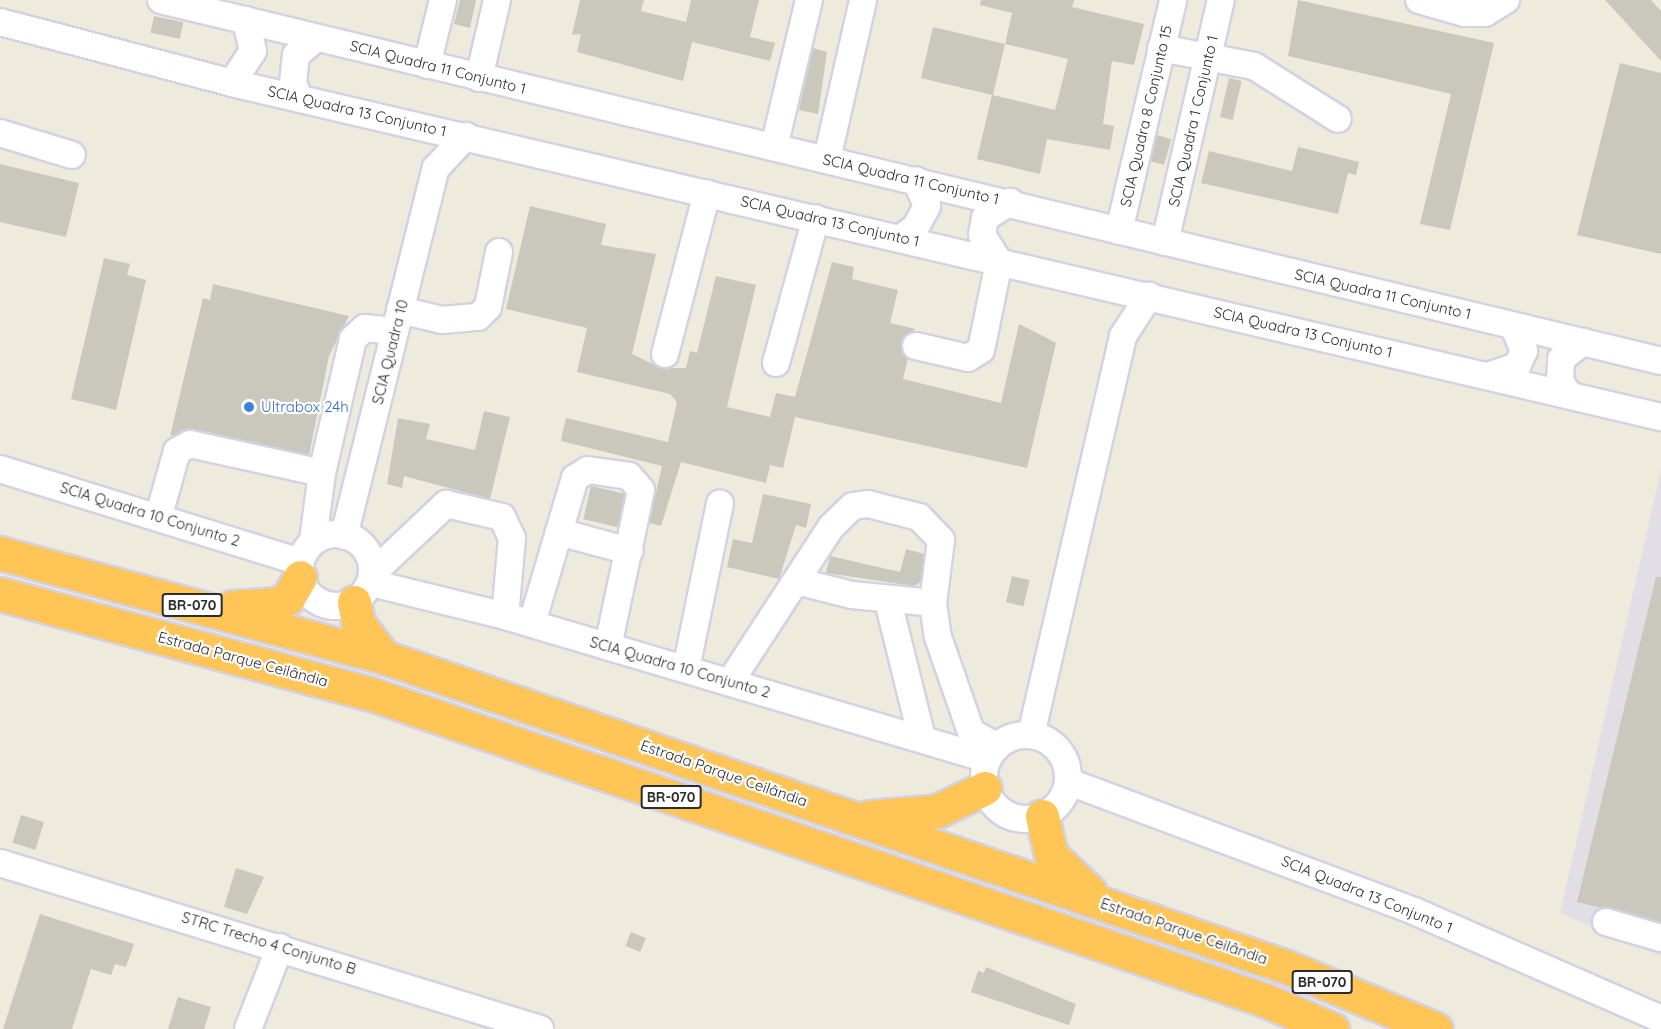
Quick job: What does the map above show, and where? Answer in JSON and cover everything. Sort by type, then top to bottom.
[{"type":"highway","name":"Estrada Parque Ceilândia","points":[[0,553],[384,657],[1287,967],[1436,1029]]},
{"type":"highway","points":[[177,601],[277,604],[288,598],[300,570]]},
{"type":"highway","points":[[367,586],[358,623],[384,657]]},
{"type":"highway","name":"Estrada Parque Ceilândia","points":[[0,594],[368,693],[1267,1001],[1332,1029]]},
{"type":"highway","points":[[855,818],[937,811],[989,764]]},
{"type":"highway","points":[[1042,816],[1051,855],[1108,905]]},
{"type":"street","name":"SCIA Quadra 11 Conjunto 1","points":[[161,0],[479,78],[1010,202],[1119,231],[1661,361]]},
{"type":"street","points":[[427,64],[443,0]]},
{"type":"street","points":[[479,78],[497,0]]},
{"type":"street","points":[[774,147],[809,0]]},
{"type":"street","points":[[827,159],[863,0]]},
{"type":"street","name":"SCIA Quadra 8 Conjunto 15","points":[[1119,231],[1173,0]]},
{"type":"street","name":"SCIA Quadra 1 Conjunto 1","points":[[1165,242],[1221,0]]},
{"type":"street","points":[[1419,0],[1464,13],[1485,13],[1506,0]]},
{"type":"street","points":[[232,82],[253,51],[246,20]]},
{"type":"street","name":"SCIA Quadra 13 Conjunto 1","points":[[0,22],[232,82],[999,262],[1115,287],[1661,417]]},
{"type":"street","points":[[298,96],[292,83],[296,55],[316,38]]},
{"type":"street","points":[[1161,48],[1207,54],[1254,66],[1338,119]]},
{"type":"street","points":[[422,125],[436,168]]},
{"type":"street","points":[[0,133],[72,155]]},
{"type":"street","name":"SCIA Quadra 10","points":[[344,536],[436,168],[466,136]]},
{"type":"street","points":[[901,238],[915,228],[927,206],[916,180]]},
{"type":"street","points":[[665,354],[707,193]]},
{"type":"street","points":[[916,346],[969,358],[977,355],[999,262],[982,235],[985,218],[1010,202]]},
{"type":"street","points":[[776,363],[816,218]]},
{"type":"street","points":[[499,252],[488,307],[478,317],[398,320],[357,332],[322,473],[313,540],[300,570],[319,601],[367,586],[447,504],[502,517],[512,538],[506,616]]},
{"type":"street","points":[[1115,287],[1123,336]]},
{"type":"street","points":[[1031,735],[1123,336],[1149,296]]},
{"type":"street","points":[[1487,376],[1517,366],[1524,351],[1513,325]]},
{"type":"street","points":[[1569,395],[1560,381],[1561,359],[1583,342]]},
{"type":"street","points":[[347,366],[383,377]]},
{"type":"street","points":[[337,409],[372,422]]},
{"type":"street","points":[[159,514],[177,451],[190,444],[322,473]]},
{"type":"street","name":"SCIA Quadra 10 Conjunto 2","points":[[0,469],[159,514],[300,570]]},
{"type":"street","points":[[532,623],[559,532],[580,472],[629,476],[641,490],[608,646]]},
{"type":"street","points":[[686,669],[720,503]]},
{"type":"street","points":[[730,682],[842,514],[868,504],[919,518],[934,529],[943,550],[933,603],[963,717],[989,764],[1007,815],[1042,816],[1064,797],[1068,782],[1057,748],[1031,735],[1009,738],[989,764]]},
{"type":"street","points":[[559,532],[629,550]]},
{"type":"street","points":[[313,540],[325,534],[344,536],[366,551],[367,586]]},
{"type":"street","points":[[796,581],[888,601],[933,603]]},
{"type":"street","name":"SCIA Quadra 10 Conjunto 2","points":[[367,586],[532,623],[922,738],[989,764]]},
{"type":"street","points":[[888,601],[922,738]]},
{"type":"street","name":"SCIA Quadra 13 Conjunto 1","points":[[1068,782],[1414,912],[1661,1019]]},
{"type":"street","points":[[0,855],[39,872]]},
{"type":"street","name":"STRC Trecho 4 Conjunto B","points":[[0,863],[39,872],[538,1029]]},
{"type":"street","points":[[1606,922],[1661,938]]},
{"type":"street","points":[[248,1029],[280,947]]},
{"type":"shaded area","points":[[1661,470],[1661,956],[1560,913]]},
{"type":"building","points":[[460,0],[476,0],[470,28],[454,24]]},
{"type":"building","points":[[580,0],[644,0],[641,11],[686,22],[691,0],[759,0],[750,37],[775,43],[770,61],[692,42],[683,81],[577,52],[581,34],[572,35]]},
{"type":"building","points":[[981,0],[1074,0],[1072,7],[1144,24],[1134,65],[1112,61],[1103,124],[1114,126],[1110,150],[1047,139],[1040,174],[977,159],[992,95],[921,78],[933,27],[1005,44],[1012,13],[980,5]],"holes":[[[1005,44],[1068,59],[1055,110],[993,95]]]},
{"type":"building","points":[[1298,0],[1494,43],[1450,230],[1420,224],[1451,94],[1288,56]]},
{"type":"building","points":[[1605,0],[1651,0],[1661,11],[1661,61]]},
{"type":"building","points":[[154,16],[183,22],[180,39],[150,33]]},
{"type":"building","points":[[813,48],[827,52],[818,114],[799,110]]},
{"type":"building","points":[[1620,63],[1661,73],[1661,254],[1577,235]]},
{"type":"building","points":[[1229,78],[1242,81],[1233,120],[1220,117]]},
{"type":"building","points":[[1157,135],[1171,139],[1164,165],[1150,161]]},
{"type":"building","points":[[1298,147],[1359,162],[1356,175],[1348,173],[1338,214],[1201,183],[1209,151],[1292,171]]},
{"type":"building","points":[[0,164],[79,183],[66,237],[0,222]]},
{"type":"building","points":[[530,206],[606,224],[601,245],[656,254],[632,354],[661,368],[686,368],[690,351],[697,353],[716,276],[756,285],[727,407],[770,417],[776,393],[795,397],[832,262],[854,267],[852,279],[898,290],[890,323],[915,329],[902,342],[908,358],[903,379],[1001,403],[1019,324],[1041,335],[1056,343],[1027,468],[795,417],[783,468],[770,465],[766,483],[681,462],[661,526],[649,523],[662,466],[561,441],[563,430],[566,418],[668,442],[677,402],[670,394],[577,372],[587,328],[506,309]]},
{"type":"building","points":[[104,258],[130,264],[127,275],[146,280],[116,410],[71,399]]},
{"type":"building","points":[[213,284],[349,316],[329,356],[309,455],[193,429],[170,436],[203,298],[210,300]]},
{"type":"building","points":[[484,411],[510,417],[490,499],[404,476],[402,488],[387,484],[398,418],[430,424],[426,439],[475,450]]},
{"type":"building","points":[[591,486],[625,494],[617,527],[583,519]]},
{"type":"building","points":[[763,494],[811,504],[806,528],[796,525],[779,579],[727,567],[733,539],[752,543]]},
{"type":"building","points":[[906,549],[924,554],[921,582],[914,586],[826,573],[830,556],[900,572]]},
{"type":"building","points":[[1012,576],[1030,580],[1023,606],[1006,602]]},
{"type":"building","points":[[1656,577],[1661,577],[1661,922],[1577,902]]},
{"type":"building","points":[[21,815],[44,822],[35,850],[13,843]]},
{"type":"building","points":[[236,868],[264,877],[247,914],[224,907]]},
{"type":"building","points":[[40,914],[134,944],[126,967],[115,964],[111,975],[91,969],[72,1029],[3,1029]]},
{"type":"building","points":[[631,932],[646,938],[640,952],[625,946]]},
{"type":"building","points":[[986,967],[1076,1004],[1069,1025],[971,992],[978,971],[984,973]]},
{"type":"building","points":[[178,997],[211,1007],[204,1029],[168,1029]]},
{"type":"place","name":"Ultrabox 24h","points":[[249,407]]}]
